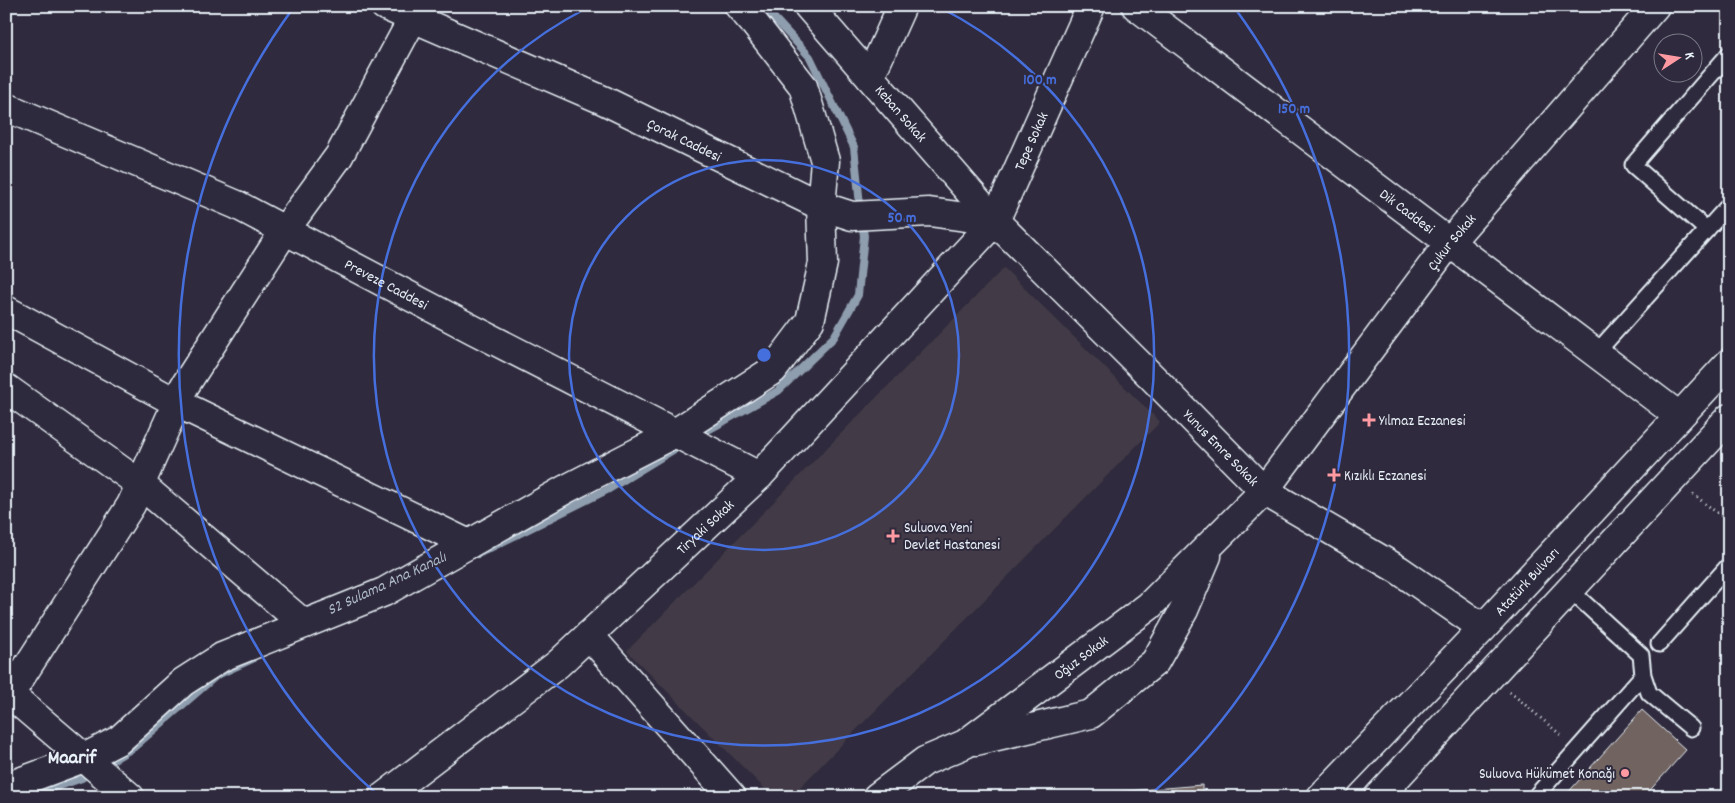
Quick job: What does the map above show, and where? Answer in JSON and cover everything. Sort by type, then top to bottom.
[{"type":"street","name":"Çorak Caddesi","points":[[385,6],[603,100],[822,206],[852,216],[929,212],[995,221]]},
{"type":"street","points":[[6,787],[84,758],[119,740],[183,682],[222,658],[384,592],[566,488],[675,433],[772,370],[810,321],[823,263],[822,206],[825,161],[803,86],[739,6]]},
{"type":"street","name":"Keban Sokak","points":[[808,6],[995,221]]},
{"type":"street","points":[[870,77],[902,6]]},
{"type":"street","name":"Tepe Sokak","points":[[995,221],[1091,6]]},
{"type":"street","name":"Dik Caddesi","points":[[1136,6],[1679,416]]},
{"type":"street","name":"Çukur Sokak","points":[[1264,491],[1450,243],[1655,6]]},
{"type":"street","points":[[130,797],[8,692],[131,505],[184,387],[285,230],[339,156],[412,18]]},
{"type":"street","name":"Preveze Caddesi","points":[[8,112],[237,205],[474,330],[759,476]]},
{"type":"street","name":"Tiryaki Sokak","points":[[383,797],[558,664],[759,476],[995,221]]},
{"type":"street","name":"Yunus Emre Sokak","points":[[995,221],[1146,370],[1264,491],[1399,570],[1483,628]]},
{"type":"street","points":[[6,310],[177,403],[469,544]]},
{"type":"street","name":"Atatürk Bulvarı","points":[[1321,797],[1483,628],[1729,363]]},
{"type":"street","points":[[6,388],[140,484],[304,624]]},
{"type":"street","points":[[1378,797],[1729,418]]},
{"type":"street","name":"Oğuz Sokak","points":[[877,797],[925,761],[964,744],[1149,606],[1264,491]]},
{"type":"street","points":[[964,744],[1091,714],[1155,662],[1184,610],[1214,541]]},
{"type":"street","points":[[589,635],[732,797]]},
{"type":"lane","points":[[1707,230],[1633,165],[1729,54]]},
{"type":"lane","points":[[1596,353],[1729,205]]},
{"type":"lane","points":[[1659,644],[1729,565]]},
{"type":"lane","points":[[1570,590],[1641,655],[1643,676],[1649,693],[1691,728]]},
{"type":"lane","points":[[1535,797],[1643,676]]},
{"type":"path","points":[[1673,478],[1729,522]]},
{"type":"path","points":[[1490,675],[1578,749]]},
{"type":"shaded area","name":"Suluova Yeni Devlet Hastanesi","points":[[1004,268],[1160,422],[790,797],[773,797],[627,651]]},
{"type":"building","name":"Suluova Hükümet Konağı","points":[[1642,710],[1686,750],[1644,797],[1564,797]]},
{"type":"building","points":[[1202,785],[1202,797],[1054,797]]},
{"type":"waterway","name":"S2 Sulama Ana Kanalı","points":[[763,6],[810,57],[854,147],[860,205]]},
{"type":"waterway","name":"S2 Sulama Ana Kanalı","points":[[708,430],[778,391],[834,337],[858,295],[864,236],[862,222]]},
{"type":"waterway","name":"S2 Sulama Ana Kanalı","points":[[478,554],[607,490],[681,445]]},
{"type":"waterway","name":"S2 Sulama Ana Kanalı","points":[[114,759],[134,747],[217,675],[252,659]]},
{"type":"waterway","name":"S2 Sulama Ana Kanalı","points":[[28,797],[82,778]]},
{"type":"place","name":"Yılmaz Eczanesi","points":[[1369,420]]},
{"type":"place","name":"Kızıklı Eczanesi","points":[[1334,475]]},
{"type":"place","name":"Suluova Yeni Devlet Hastanesi","points":[[893,536]]},
{"type":"place","name":"Suluova Hükümet Konağı","points":[[1625,773]]},
{"type":"district","name":"Maarif","points":[[72,756]]}]
